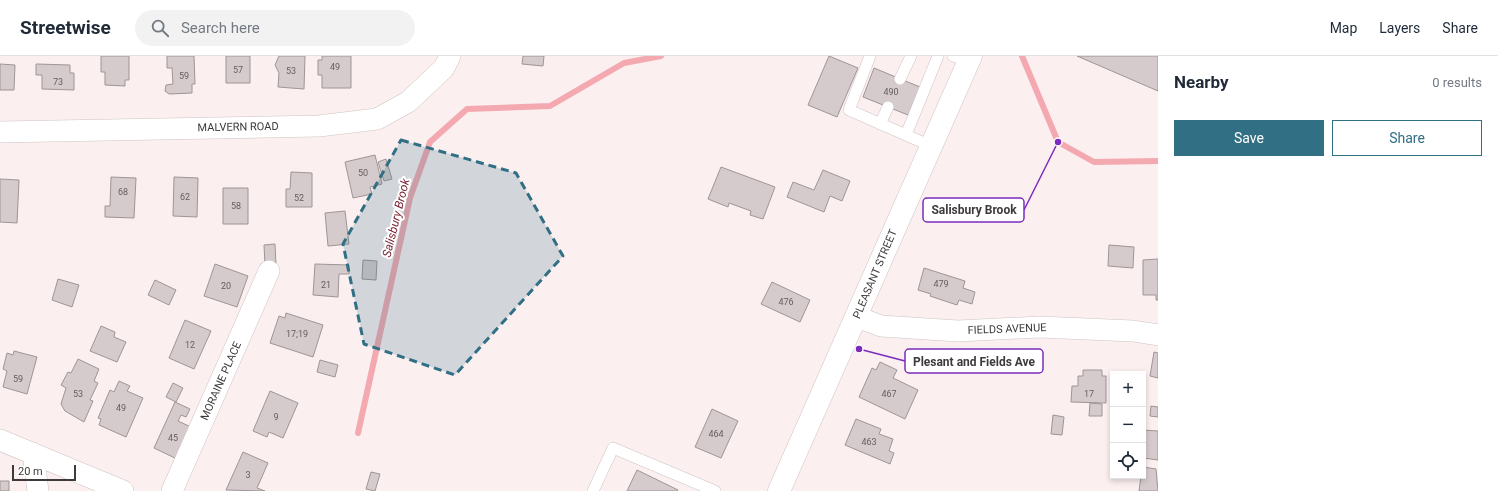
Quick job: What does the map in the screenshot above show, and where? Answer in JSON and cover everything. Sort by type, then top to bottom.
[{"type":"main road","name":"PLEASANT STREET","points":[[779,491],[857,317],[931,146],[965,58]]},
{"type":"street","name":"MALVERN ROAD","points":[[0,132],[319,126],[377,119],[408,102],[444,68],[450,56]]},
{"type":"street","name":"MORAINE PLACE","points":[[172,491],[269,271]]},
{"type":"street","name":"FIELDS AVENUE","points":[[857,317],[881,326],[950,330],[1040,326],[1133,331],[1158,335]]},
{"type":"street","points":[[0,440],[123,491]]},
{"type":"street","points":[[33,453],[38,491]]},
{"type":"lane","points":[[870,56],[849,110],[931,146]]},
{"type":"lane","points":[[900,79],[911,56]]},
{"type":"lane","points":[[906,135],[938,56]]},
{"type":"lane","points":[[880,124],[888,107]]},
{"type":"lane","points":[[593,491],[613,448],[715,491]]},
{"type":"highlighted area","points":[[401,140],[516,173],[563,256],[455,375],[364,344],[343,244]]},
{"type":"building","points":[[101,56],[129,56],[129,80],[125,80],[125,86],[105,85],[105,72],[101,72]]},
{"type":"building","points":[[167,56],[194,56],[195,84],[192,84],[192,93],[169,94],[165,91],[166,85],[173,84],[172,68],[167,68]]},
{"type":"building","points":[[226,56],[250,56],[250,83],[226,83]]},
{"type":"building","points":[[279,56],[305,56],[304,89],[278,87],[279,73],[275,65]]},
{"type":"building","points":[[322,56],[351,56],[351,88],[322,88],[322,75],[318,75],[318,60],[322,60]]},
{"type":"building","points":[[523,56],[544,56],[543,66],[522,64]]},
{"type":"building","points":[[829,56],[858,68],[837,117],[808,105]]},
{"type":"building","points":[[1077,56],[1158,56],[1158,91]]},
{"type":"building","points":[[0,64],[15,65],[14,90],[0,90]]},
{"type":"building","points":[[36,64],[70,65],[70,73],[74,73],[74,90],[42,89],[42,75],[36,75]]},
{"type":"building","points":[[874,68],[920,87],[908,115],[863,97]]},
{"type":"building","points":[[375,155],[382,184],[370,187],[372,194],[353,198],[345,162]]},
{"type":"building","points":[[386,159],[392,179],[384,181],[378,162]]},
{"type":"building","points":[[721,167],[775,187],[763,219],[750,215],[751,211],[729,203],[728,207],[708,199]]},
{"type":"building","points":[[823,170],[850,181],[842,201],[830,196],[824,212],[787,197],[793,182],[814,190]]},
{"type":"building","points":[[291,172],[312,173],[312,207],[286,207],[286,189],[290,189]]},
{"type":"building","points":[[111,177],[136,178],[134,218],[105,217],[105,206],[110,206]]},
{"type":"building","points":[[174,177],[198,178],[197,217],[173,216]]},
{"type":"building","points":[[0,179],[19,180],[17,223],[0,222]]},
{"type":"building","points":[[223,188],[248,188],[248,224],[223,224]]},
{"type":"building","points":[[345,211],[349,244],[328,246],[325,213]]},
{"type":"building","points":[[275,244],[276,265],[265,265],[264,245]]},
{"type":"building","points":[[1109,245],[1134,247],[1133,268],[1108,266]]},
{"type":"building","points":[[1158,259],[1158,300],[1156,300],[1156,295],[1143,295],[1143,260]]},
{"type":"building","points":[[363,260],[377,261],[376,280],[362,279]]},
{"type":"building","points":[[215,264],[248,276],[237,307],[204,296]]},
{"type":"building","points":[[315,264],[349,265],[349,274],[339,274],[338,297],[313,295]]},
{"type":"building","points":[[924,268],[965,281],[963,288],[975,292],[972,304],[959,300],[957,305],[930,296],[931,294],[918,290]]},
{"type":"building","points":[[58,279],[79,285],[72,307],[52,300]]},
{"type":"building","points":[[155,280],[176,290],[169,305],[148,295]]},
{"type":"building","points":[[772,282],[810,300],[800,322],[761,304]]},
{"type":"building","points":[[286,313],[323,325],[313,357],[270,343],[279,316],[285,318]]},
{"type":"building","points":[[185,320],[211,331],[194,369],[169,358]]},
{"type":"building","points":[[101,326],[115,332],[114,337],[126,342],[117,362],[90,351]]},
{"type":"building","points":[[14,351],[37,357],[27,394],[3,387],[7,371],[3,369],[7,353],[13,355]]},
{"type":"building","points":[[1154,352],[1158,353],[1158,378],[1150,376]]},
{"type":"building","points":[[78,359],[99,369],[94,381],[98,383],[90,400],[93,401],[84,422],[65,411],[61,404],[66,388],[61,385],[68,372],[71,373]]},
{"type":"building","points":[[320,360],[338,365],[335,377],[317,372]]},
{"type":"building","points":[[880,362],[897,370],[893,378],[918,390],[905,419],[859,397],[872,368],[876,370]]},
{"type":"building","points":[[1083,370],[1102,370],[1102,376],[1106,376],[1106,403],[1071,402],[1072,386],[1078,386],[1078,376],[1083,376]]},
{"type":"building","points":[[119,381],[130,386],[127,391],[143,398],[126,437],[99,425],[101,419],[98,418],[110,390],[114,392]]},
{"type":"building","points":[[173,383],[183,388],[176,402],[166,397]]},
{"type":"building","points":[[270,391],[298,403],[283,438],[269,432],[267,437],[253,431]]},
{"type":"building","points":[[175,402],[190,409],[186,417],[181,415],[178,421],[193,428],[179,460],[154,448]]},
{"type":"building","points":[[1090,403],[1102,404],[1102,416],[1089,416]]},
{"type":"building","points":[[1151,406],[1158,407],[1158,417],[1150,416]]},
{"type":"building","points":[[712,409],[738,421],[721,458],[695,447]]},
{"type":"building","points":[[1053,415],[1064,417],[1062,435],[1051,434]]},
{"type":"building","points":[[856,419],[881,429],[879,434],[893,439],[889,451],[894,453],[890,464],[845,445]]},
{"type":"building","points":[[1146,430],[1158,431],[1158,460],[1146,458]]},
{"type":"building","points":[[243,452],[268,463],[257,488],[265,491],[226,490]]},
{"type":"building","points":[[1146,467],[1156,469],[1158,491],[1139,491],[1141,479],[1146,479]]},
{"type":"building","points":[[637,470],[678,490],[627,491]]},
{"type":"building","points":[[371,472],[380,474],[375,491],[366,489]]},
{"type":"building","points":[[0,481],[9,481],[9,491],[0,491]]},
{"type":"waterway","name":"Salisbury Brook","points":[[358,433],[410,198],[430,142],[467,109],[550,106],[624,63],[661,56]]},
{"type":"waterway","name":"Salisbury Brook","points":[[1022,56],[1058,142],[1094,162],[1158,161]]},
{"type":"place","name":"Salisbury Brook","points":[[1058,142]]},
{"type":"place","name":"Plesant and Fields Ave","points":[[859,349]]}]
